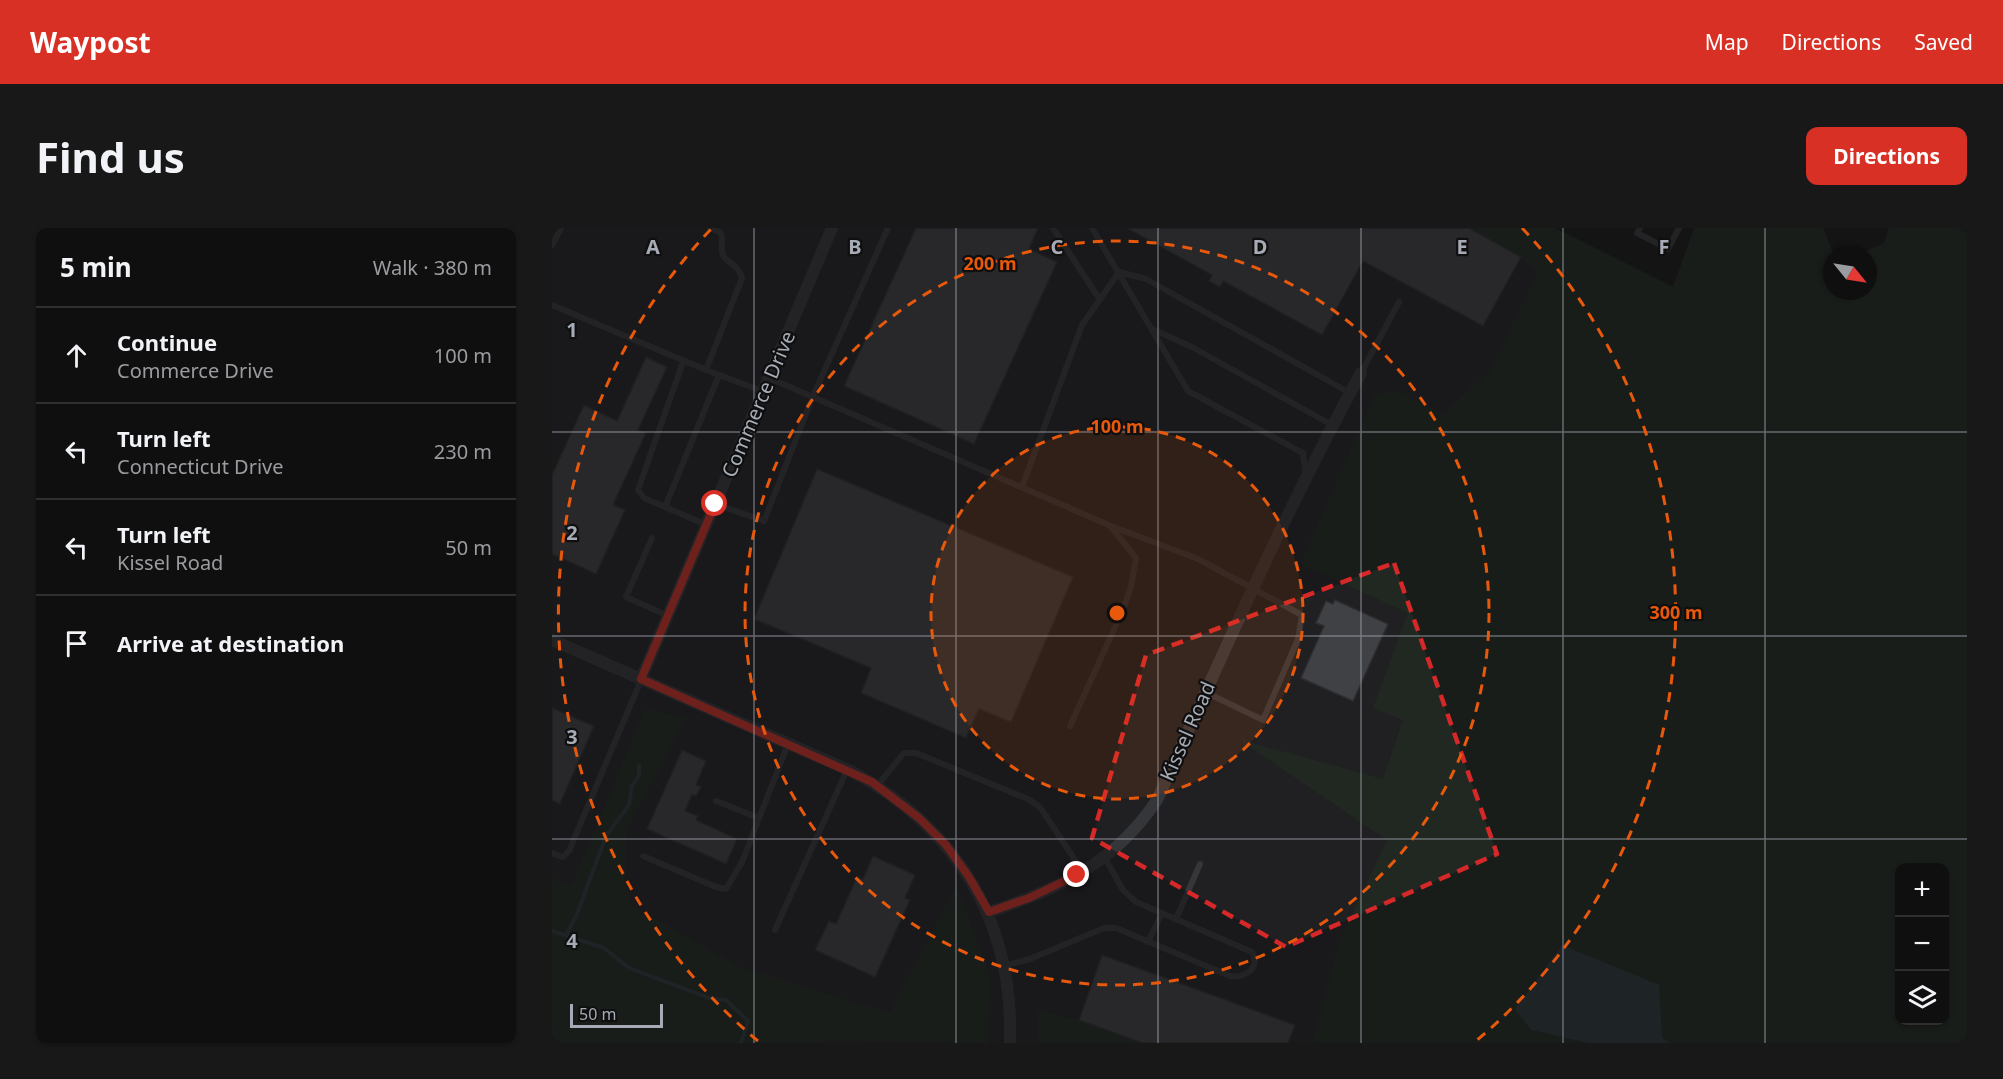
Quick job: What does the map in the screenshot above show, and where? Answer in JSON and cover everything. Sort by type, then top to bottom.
[{"type":"street","name":"Commerce Drive","points":[[641,679],[832,228]]},
{"type":"street","name":"Kissel Road","points":[[989,912],[1029,898],[1083,872],[1105,858],[1137,828],[1157,800],[1204,692],[1306,476],[1361,373]]},
{"type":"street","points":[[552,640],[847,769],[878,786],[919,818],[946,845],[969,877],[989,912],[1004,966],[1010,1043]]},
{"type":"lane","points":[[552,245],[561,228]]},
{"type":"lane","points":[[706,370],[742,278],[736,266],[725,258],[722,252],[724,240],[721,233],[710,228]]},
{"type":"lane","points":[[715,504],[764,521],[813,396],[888,228]]},
{"type":"lane","points":[[1053,228],[1100,300]]},
{"type":"lane","points":[[1092,228],[1188,391],[1303,453],[1306,476]]},
{"type":"lane","points":[[1631,228],[1668,249],[1679,228]]},
{"type":"lane","points":[[1022,487],[1082,325],[1119,272]]},
{"type":"lane","points":[[1119,272],[1146,279],[1350,393]]},
{"type":"lane","points":[[1361,373],[1399,302]]},
{"type":"lane","points":[[552,305],[683,362],[763,392]]},
{"type":"lane","points":[[1152,329],[1192,347],[1332,425]]},
{"type":"lane","points":[[683,362],[638,484],[640,495],[707,525]]},
{"type":"lane","points":[[665,507],[719,375]]},
{"type":"lane","points":[[769,378],[1111,526],[1178,550],[1254,587],[1302,615],[1298,639],[1263,720],[1204,692]]},
{"type":"lane","points":[[1070,726],[1131,587],[1136,558],[1111,526]]},
{"type":"lane","points":[[652,538],[626,597],[668,616]]},
{"type":"lane","points":[[552,853],[563,857],[569,851],[641,679]]},
{"type":"lane","points":[[643,856],[716,887],[726,889],[741,862],[788,744]]},
{"type":"lane","points":[[878,786],[904,753],[916,753],[1028,799],[1040,807],[1083,872]]},
{"type":"lane","points":[[775,930],[847,769]]},
{"type":"lane","points":[[716,801],[759,818]]},
{"type":"lane","points":[[1004,966],[1030,959],[1104,928],[1116,928],[1230,976],[1242,978],[1248,974],[1254,963],[1252,952],[1136,902],[1123,890],[1105,858]]},
{"type":"lane","points":[[1176,919],[1200,864]]},
{"type":"lane","points":[[1148,942],[1162,913]]},
{"type":"highlighted area","points":[[1394,563],[1497,854],[1286,947],[1092,838],[1146,655]]},
{"type":"shaded area","points":[[552,228],[1530,228],[1648,297],[1357,1043],[552,1043]]},
{"type":"shaded area","points":[[1469,228],[1555,228],[1673,287],[1694,228],[1823,228],[1830,246],[1823,246],[1823,300],[1877,300],[1877,246],[1884,243],[1889,228],[1967,228],[1967,1043],[1671,1043],[1662,1039],[1531,1030],[1588,1043],[1313,1043],[1339,941],[1387,840],[1238,739],[1383,779],[1403,720],[1373,708],[1408,613],[1301,564],[1374,396],[1395,391],[1443,414],[1490,371],[1538,272],[1521,257]]},
{"type":"shaded area","points":[[645,709],[685,718],[626,831],[625,881],[632,906],[737,966],[890,1013],[956,886],[990,977],[987,1043],[824,1040],[824,1043],[552,1043],[552,878],[572,885]]},
{"type":"shaded area","points":[[1562,945],[1659,985],[1662,1038],[1671,1043],[1588,1043],[1531,1030],[1515,1009]]},
{"type":"shaded area","points":[[1037,1010],[1079,1020],[1142,1043],[1038,1043]]},
{"type":"building","points":[[916,228],[1038,228],[1029,249],[1057,262],[974,444],[844,386]]},
{"type":"building","points":[[1127,228],[1469,228],[1521,257],[1483,326],[1363,261],[1322,335],[1223,281],[1220,287],[1209,281],[1212,275]]},
{"type":"building","points":[[646,357],[667,367],[638,430],[646,433],[613,505],[625,510],[596,574],[552,554],[552,475],[584,405],[617,421]]},
{"type":"building","points":[[817,469],[1073,577],[1011,722],[979,709],[966,738],[861,693],[871,668],[754,619]]},
{"type":"building","points":[[1335,600],[1388,624],[1353,701],[1301,678],[1324,626],[1316,623],[1326,601],[1333,604]]},
{"type":"building","points":[[552,708],[594,726],[560,804],[552,800]]},
{"type":"building","points":[[682,750],[706,761],[696,785],[701,787],[696,796],[692,795],[685,811],[698,816],[696,820],[737,839],[726,864],[647,829]]},
{"type":"building","points":[[873,856],[915,875],[905,898],[910,900],[875,977],[815,950],[829,921],[836,924],[857,877],[863,879]]},
{"type":"building","points":[[1102,955],[1295,1025],[1288,1043],[1142,1043],[1079,1020]]},
{"type":"waterway","points":[[566,935],[577,914],[606,836],[629,805],[632,786],[639,775],[639,765]]},
{"type":"waterway","points":[[552,931],[604,948],[629,968],[709,998],[726,1000],[748,1021],[741,1043]]},
{"type":"route","points":[[715,504],[641,679],[872,782],[919,818],[946,845],[969,877],[989,912],[1029,898],[1077,875]]}]
